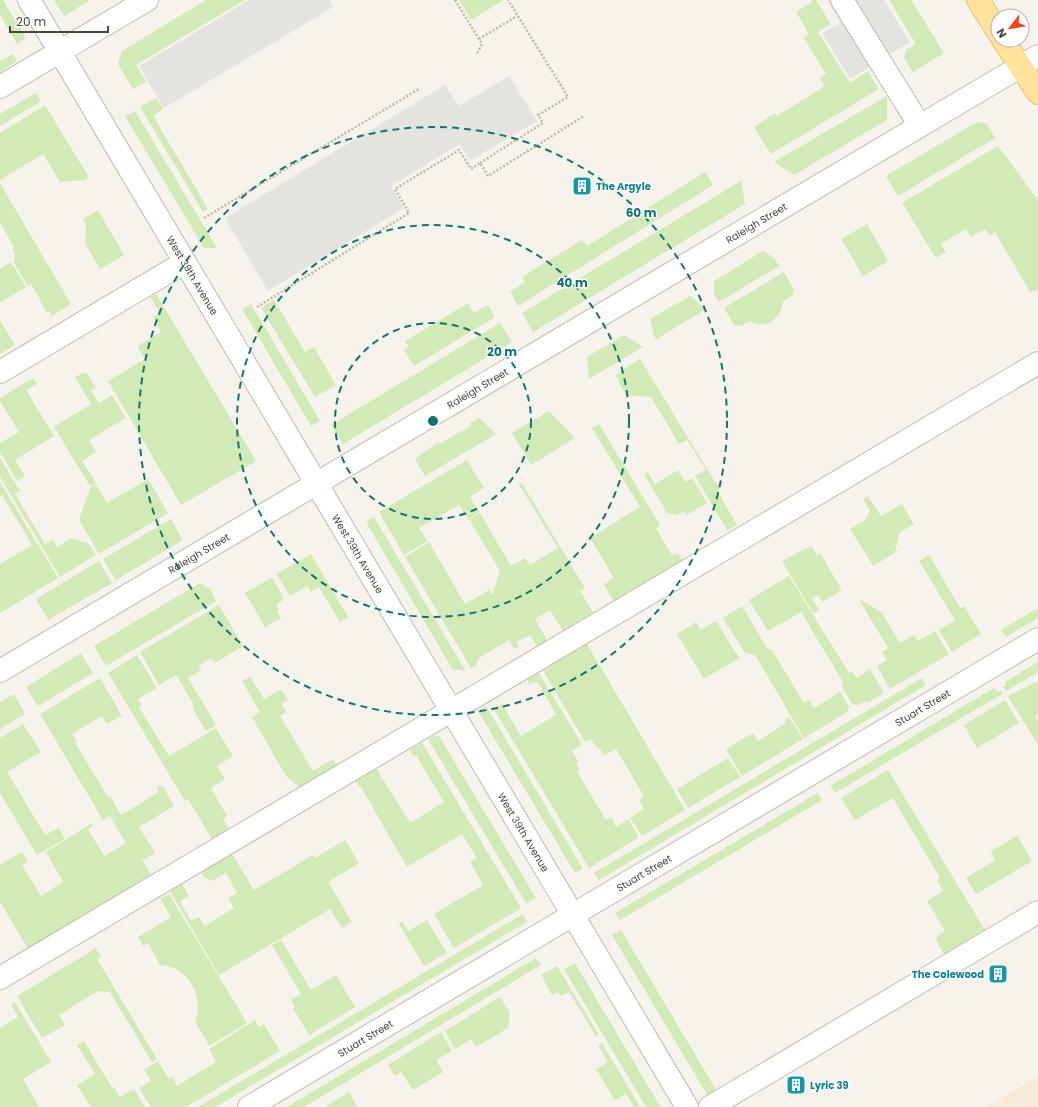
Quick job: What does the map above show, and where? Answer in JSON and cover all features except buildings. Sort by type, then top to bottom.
[{"type":"main road","points":[[978,0],[990,19]]},
{"type":"main road","points":[[1008,48],[1038,93]]},
{"type":"street","name":"West 39th Avenue","points":[[29,0],[687,1107]]},
{"type":"street","points":[[0,87],[147,0]]},
{"type":"street","points":[[842,0],[920,126]]},
{"type":"street","name":"Raleigh Street","points":[[0,671],[1038,56]]},
{"type":"street","points":[[0,372],[185,262]]},
{"type":"street","points":[[0,978],[1038,363]]},
{"type":"street","name":"Stuart Street","points":[[249,1107],[1038,639]]},
{"type":"street","points":[[710,1107],[1038,912]]},
{"type":"path","points":[[454,0],[482,44],[477,54]]},
{"type":"path","points":[[257,307],[409,214],[395,189],[459,150],[471,169],[543,123],[538,115],[568,97],[508,0]]},
{"type":"path","points":[[478,39],[517,15]]},
{"type":"path","points":[[204,218],[419,89]]},
{"type":"path","points":[[480,164],[488,176],[584,116]]},
{"type":"shaded area","points":[[249,0],[329,0],[333,7],[164,108],[139,66]]},
{"type":"shaded area","points":[[827,0],[884,0],[910,42],[850,79],[822,33],[841,22]]},
{"type":"shaded area","points":[[509,76],[537,121],[470,161],[460,144],[391,186],[404,208],[268,291],[225,218],[445,85],[459,106]]},
{"type":"shaded area","points":[[1038,1076],[1038,1107],[987,1107]]},
{"type":"green space","points":[[0,0],[3,0],[26,38],[17,44],[0,15]]},
{"type":"green space","points":[[54,0],[90,0],[64,16]]},
{"type":"green space","points":[[206,0],[245,0],[136,65],[146,82],[133,89],[118,64],[122,51]]},
{"type":"green space","points":[[459,0],[504,0],[471,20]]},
{"type":"green space","points":[[811,0],[816,0],[831,24],[818,32],[850,83],[868,71],[879,89],[771,154],[754,127],[775,113],[777,116],[825,86],[820,78],[826,74],[804,38],[809,34],[796,12],[812,2]]},
{"type":"green space","points":[[889,0],[911,0],[944,53],[913,72],[904,58],[906,50],[916,44]]},
{"type":"green space","points":[[13,54],[17,61],[0,72],[0,61]]},
{"type":"green space","points":[[36,93],[41,101],[0,126],[0,114]]},
{"type":"green space","points":[[887,96],[887,120],[794,175],[774,162]]},
{"type":"green space","points":[[156,98],[163,109],[153,116],[208,209],[203,212],[140,107]]},
{"type":"green space","points":[[45,105],[88,176],[86,180],[60,182],[43,154],[0,180],[0,133]]},
{"type":"green space","points":[[135,111],[217,248],[204,248],[125,116]]},
{"type":"green space","points":[[977,122],[987,124],[995,138],[898,196],[886,176]]},
{"type":"green space","points":[[998,146],[1038,200],[1038,290],[1030,292],[995,232],[989,235],[985,229],[971,237],[966,229],[941,244],[946,252],[936,258],[902,203]]},
{"type":"green space","points":[[705,172],[713,185],[518,306],[510,292],[525,282],[522,277],[582,240],[587,246]]},
{"type":"green space","points":[[741,181],[745,204],[533,332],[522,313]]},
{"type":"green space","points":[[0,183],[71,304],[52,316],[50,311],[47,313],[31,284],[28,286],[14,263],[15,253],[12,248],[14,247],[0,223]]},
{"type":"green space","points":[[98,210],[124,255],[100,269],[85,243],[86,225],[83,219]]},
{"type":"green space","points":[[867,224],[888,261],[863,276],[841,239]]},
{"type":"green space","points":[[763,251],[774,258],[779,266],[719,302],[714,294],[714,281]]},
{"type":"green space","points":[[11,262],[26,287],[0,303],[0,269]]},
{"type":"green space","points":[[784,272],[794,290],[792,296],[783,301],[780,312],[776,317],[772,321],[762,324],[756,324],[750,321],[741,326],[734,325],[724,308]]},
{"type":"green space","points":[[156,294],[256,461],[181,505],[108,381],[145,359],[137,346],[161,332],[153,317],[160,313],[150,297]]},
{"type":"green space","points":[[690,296],[706,309],[655,340],[650,319]]},
{"type":"green space","points":[[274,300],[305,352],[314,347],[336,385],[315,397],[261,308]]},
{"type":"green space","points":[[468,303],[474,313],[488,305],[495,317],[414,366],[404,350],[409,347],[405,341]]},
{"type":"green space","points":[[251,304],[320,421],[311,426],[242,309]]},
{"type":"green space","points":[[0,320],[15,345],[0,354]]},
{"type":"green space","points":[[500,323],[512,342],[343,444],[331,425]]},
{"type":"green space","points":[[624,335],[643,347],[589,379],[587,357]]},
{"type":"green space","points":[[640,359],[720,490],[718,492],[737,525],[727,530],[695,476],[706,470],[687,440],[679,444],[651,397],[626,395],[615,375]]},
{"type":"green space","points":[[86,372],[96,388],[91,391],[99,403],[112,395],[126,418],[89,440],[96,452],[82,461],[96,483],[90,486],[54,427],[91,404],[75,377]]},
{"type":"green space","points":[[33,378],[37,384],[26,390],[54,436],[15,460],[25,476],[17,481],[0,452],[0,443],[19,432],[0,401],[0,398]]},
{"type":"green space","points":[[549,411],[575,438],[531,465],[512,433]]},
{"type":"green space","points":[[479,418],[496,434],[425,476],[415,459],[438,442],[439,444],[471,426],[470,423]]},
{"type":"green space","points":[[599,424],[660,525],[656,528],[672,556],[678,553],[682,561],[614,602],[604,584],[614,578],[590,538],[640,507],[592,428]]},
{"type":"green space","points":[[0,458],[20,491],[15,494],[45,544],[53,540],[57,547],[72,538],[89,544],[96,555],[60,577],[0,477]]},
{"type":"green space","points":[[467,460],[484,488],[470,497],[479,512],[468,519],[459,505],[419,528],[427,541],[404,555],[379,512]]},
{"type":"green space","points":[[678,470],[685,482],[692,478],[707,503],[687,515],[684,511],[677,515],[667,513],[644,474],[648,472],[655,484]]},
{"type":"green space","points":[[148,479],[168,513],[99,554],[79,520],[90,488],[96,484],[107,503]]},
{"type":"green space","points":[[517,481],[523,485],[585,588],[580,591],[593,612],[563,631],[550,610],[535,619],[547,640],[537,646],[530,635],[516,642],[519,647],[514,649],[509,640],[479,658],[476,665],[471,668],[405,557],[429,542],[465,604],[489,590],[491,594],[493,593],[500,571],[469,519],[480,513],[511,566],[525,558],[530,565],[558,548]]},
{"type":"green space","points":[[0,482],[58,578],[0,613],[0,564],[32,545],[2,495],[0,496]]},
{"type":"green space","points":[[868,496],[881,516],[902,504],[914,524],[899,533],[895,553],[873,566],[850,529],[865,520],[870,510],[863,499]]},
{"type":"green space","points":[[374,517],[465,670],[453,670],[366,522]]},
{"type":"green space","points":[[171,519],[183,540],[116,580],[103,559]]},
{"type":"green space","points":[[811,546],[817,555],[820,553],[842,590],[822,602],[818,595],[812,598],[819,610],[813,613],[782,561]]},
{"type":"green space","points":[[311,554],[348,617],[340,622],[319,587],[311,592],[307,586],[290,596],[277,574]]},
{"type":"green space","points":[[929,555],[960,608],[964,606],[981,634],[952,652],[939,630],[955,620],[919,561]]},
{"type":"green space","points":[[99,561],[112,583],[48,620],[36,599]]},
{"type":"green space","points":[[789,576],[849,673],[852,671],[857,678],[870,669],[884,693],[866,703],[865,701],[856,706],[855,704],[853,705],[842,687],[843,682],[801,612],[768,631],[749,600]]},
{"type":"green space","points":[[272,577],[283,597],[283,600],[276,605],[279,610],[277,611],[281,618],[265,627],[245,593]]},
{"type":"green space","points":[[200,583],[210,589],[216,601],[106,666],[94,646]]},
{"type":"green space","points":[[861,600],[881,612],[900,643],[914,635],[918,641],[935,631],[949,654],[890,689],[877,666],[887,660],[882,652],[888,648],[860,601]]},
{"type":"green space","points":[[219,605],[243,646],[215,663],[211,658],[199,666],[201,670],[188,678],[216,725],[206,731],[193,709],[193,703],[176,675],[159,685],[140,652]]},
{"type":"green space","points":[[742,606],[767,648],[772,650],[804,703],[809,700],[814,708],[840,692],[850,708],[847,709],[849,711],[804,738],[755,655],[745,653],[723,618]]},
{"type":"green space","points":[[1038,608],[1038,618],[1006,637],[1001,630]]},
{"type":"green space","points":[[716,621],[739,658],[704,679],[677,634],[696,622],[701,630]]},
{"type":"green space","points":[[587,644],[685,810],[642,836],[630,818],[644,809],[639,800],[644,796],[616,749],[604,755],[600,748],[598,749],[591,739],[585,742],[543,670]]},
{"type":"green space","points":[[81,653],[93,673],[38,706],[26,687]]},
{"type":"green space","points":[[137,655],[157,688],[138,699],[142,705],[139,707],[169,756],[216,728],[233,756],[217,766],[225,779],[211,788],[227,816],[223,819],[229,829],[212,839],[188,799],[185,801],[108,673]]},
{"type":"green space","points":[[1038,662],[1038,672],[1006,691],[1003,687],[1006,685],[1005,682]]},
{"type":"green space","points":[[539,673],[582,744],[572,751],[578,761],[576,763],[580,770],[577,772],[606,820],[611,817],[616,827],[628,819],[639,837],[589,868],[494,709],[502,704],[521,736],[556,715],[537,681],[529,685],[527,680]]},
{"type":"green space","points":[[250,677],[264,699],[281,689],[288,700],[281,704],[286,712],[280,716],[313,771],[333,759],[337,766],[300,788],[286,776],[252,717],[260,712],[242,681]]},
{"type":"green space","points":[[100,678],[122,716],[107,724],[102,716],[72,734],[77,742],[75,743],[108,797],[110,796],[121,815],[159,792],[156,787],[163,786],[174,806],[139,827],[155,853],[142,860],[152,876],[29,950],[0,902],[0,865],[22,852],[28,862],[22,865],[41,896],[63,882],[46,852],[92,823],[93,825],[88,829],[104,856],[126,843],[112,820],[117,817],[112,819],[110,815],[103,820],[40,714]]},
{"type":"green space","points":[[922,678],[926,685],[599,880],[594,873]]},
{"type":"green space","points":[[1038,681],[1038,714],[1035,716],[1038,721],[1038,745],[1008,696]]},
{"type":"green space","points":[[994,688],[997,692],[1001,691],[1002,694],[835,793],[830,786]]},
{"type":"green space","points":[[14,694],[25,714],[0,729],[0,702]]},
{"type":"green space","points":[[1005,700],[1019,723],[977,748],[964,725]]},
{"type":"green space","points":[[486,706],[583,869],[575,873],[478,711]]},
{"type":"green space","points":[[789,717],[803,739],[742,776],[726,749],[753,733],[758,741],[786,723],[785,720]]},
{"type":"green space","points":[[23,724],[41,752],[7,772],[45,835],[59,828],[65,839],[37,855],[0,793],[0,738]]},
{"type":"green space","points":[[434,736],[439,736],[536,898],[526,903],[428,739]]},
{"type":"green space","points":[[422,743],[521,908],[454,948],[434,914],[483,885],[470,862],[477,858],[462,834],[407,867],[361,787],[359,787],[355,780],[376,768],[410,823],[444,802],[416,755],[413,756],[410,750]]},
{"type":"green space","points":[[728,758],[740,777],[688,808],[677,789]]},
{"type":"green space","points":[[888,770],[985,930],[944,954],[935,938],[945,931],[927,901],[943,891],[937,880],[940,878],[893,798],[855,820],[841,798]]},
{"type":"green space","points":[[818,793],[822,800],[620,920],[615,913]]},
{"type":"green space","points":[[1017,836],[1032,861],[976,894],[966,878],[995,860],[991,851]]},
{"type":"green space","points":[[345,840],[359,863],[328,882],[352,922],[342,928],[330,909],[219,975],[170,891],[182,884],[189,896],[180,901],[191,921],[199,917],[205,926],[234,908],[228,898],[237,893],[226,873],[213,881],[205,878],[202,874],[206,865],[225,854],[227,857],[232,854],[254,890],[313,855],[315,858]]},
{"type":"green space","points":[[169,894],[247,1023],[209,1046],[195,1021],[198,1011],[198,1002],[192,984],[179,971],[160,965],[148,943],[143,946],[138,937],[171,917],[160,899]]},
{"type":"green space","points":[[523,914],[527,922],[215,1107],[198,1107]]},
{"type":"green space","points":[[427,920],[447,953],[424,966],[399,924],[402,921],[408,931]]},
{"type":"green space","points":[[621,930],[718,1093],[709,1098],[612,935]]},
{"type":"green space","points":[[281,940],[311,990],[336,975],[355,1007],[309,1035],[293,1008],[295,1006],[291,1000],[301,994],[272,945]]},
{"type":"green space","points":[[96,948],[101,956],[97,959],[157,1059],[152,1062],[110,992],[98,991],[59,1015],[65,1025],[42,1038],[17,996]]},
{"type":"green space","points":[[536,958],[541,965],[304,1107],[287,1107]]},
{"type":"green space","points":[[575,963],[660,1107],[646,1107],[564,969]]},
{"type":"green space","points":[[557,966],[599,1035],[596,1036],[569,992],[561,996],[558,992],[552,995],[541,975]]},
{"type":"green space","points":[[500,997],[510,1013],[508,1028],[476,1047],[471,1039],[455,1049],[445,1031]]},
{"type":"green space","points":[[15,1002],[51,1062],[23,1079],[39,1107],[0,1107],[0,1028],[18,1017],[11,1004]]},
{"type":"green space","points":[[255,1020],[259,1027],[264,1024],[280,1051],[186,1107],[151,1107],[139,1088],[151,1081],[144,1070],[158,1061],[169,1079],[172,1077],[177,1086],[216,1062],[209,1049]]},
{"type":"green space","points":[[441,1032],[452,1051],[436,1060],[443,1072],[413,1090],[401,1072],[395,1076],[388,1065]]},
{"type":"green space","points":[[84,1041],[112,1088],[114,1087],[120,1097],[134,1089],[145,1107],[91,1107],[77,1085],[95,1074],[77,1045]]},
{"type":"green space","points":[[602,1043],[640,1107],[634,1107],[626,1094],[615,1100],[596,1069],[608,1062],[598,1045]]},
{"type":"green space","points":[[349,1092],[357,1107],[325,1107]]},
{"type":"place","name":"The Argyle","points":[[582,186]]},
{"type":"place","name":"The Colewood","points":[[998,974]]},
{"type":"place","name":"Lyric 39","points":[[796,1085]]}]
